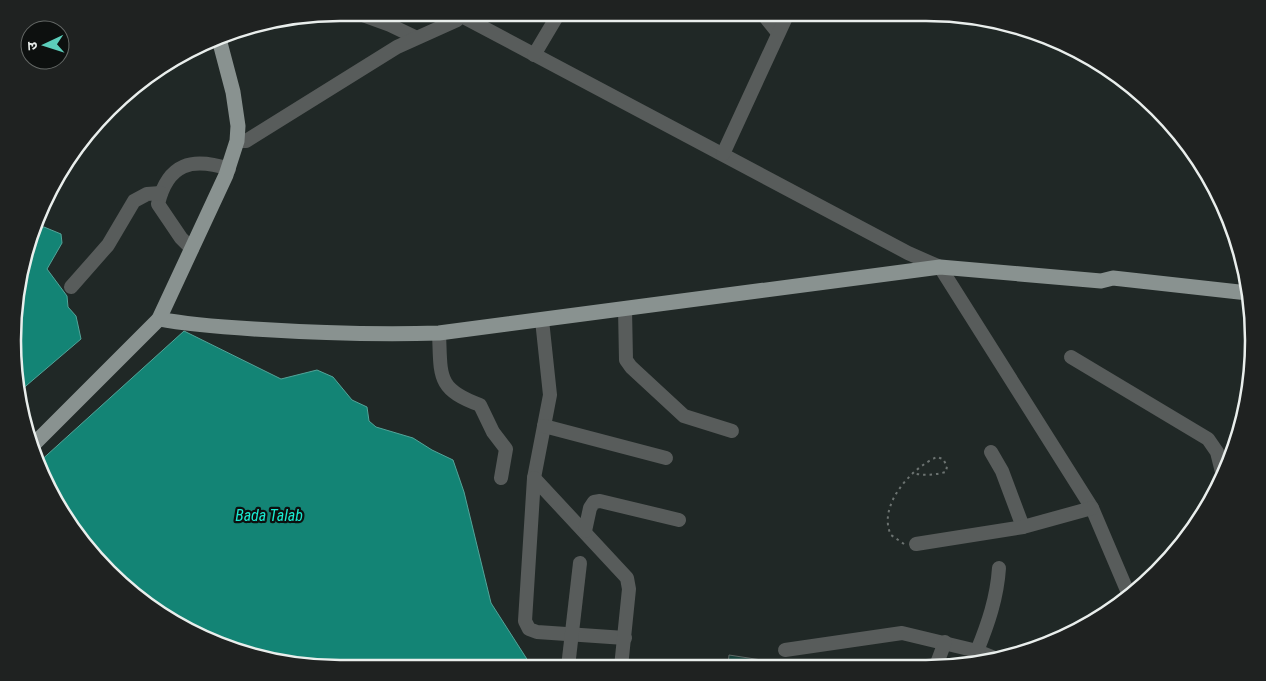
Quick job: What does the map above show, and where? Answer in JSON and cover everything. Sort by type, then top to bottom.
[{"type":"main road","points":[[37,440],[159,319],[229,169],[237,141],[238,126],[233,92],[218,46]]},
{"type":"main road","points":[[159,319],[215,327],[364,336],[439,333],[940,268],[1101,281],[1113,278],[1241,292]]},
{"type":"main road","points":[[1101,281],[1112,288],[1242,302]]},
{"type":"street","points":[[380,21],[415,37]]},
{"type":"street","points":[[237,141],[246,141],[270,127],[307,101],[415,37],[455,21]]},
{"type":"street","points":[[471,21],[940,268],[1092,508],[1126,589]]},
{"type":"street","points":[[534,54],[554,21]]},
{"type":"street","points":[[768,21],[778,33]]},
{"type":"street","points":[[722,154],[784,21]]},
{"type":"street","points":[[192,249],[181,238],[158,204],[161,193],[170,177],[186,164],[209,162],[229,169]]},
{"type":"street","points":[[71,287],[108,245],[134,201],[147,194],[161,193]]},
{"type":"street","points":[[625,309],[626,360],[632,368],[684,416],[732,431]]},
{"type":"street","points":[[542,320],[550,395],[534,478],[524,621],[529,629],[537,632],[625,638]]},
{"type":"street","points":[[439,333],[443,381],[451,391],[480,405],[493,432],[506,449],[501,478]]},
{"type":"street","points":[[1071,356],[1208,439],[1217,452],[1220,463]]},
{"type":"street","points":[[544,426],[666,458]]},
{"type":"street","points":[[990,452],[1002,471],[1023,528]]},
{"type":"street","points":[[534,478],[627,578],[629,588],[622,660]]},
{"type":"street","points":[[585,531],[590,508],[594,502],[600,501],[679,520]]},
{"type":"street","points":[[916,544],[1023,528],[1092,508]]},
{"type":"street","points":[[569,660],[580,563]]},
{"type":"street","points":[[977,651],[990,618],[998,585],[998,568]]},
{"type":"street","points":[[785,650],[902,633],[945,642],[985,654]]},
{"type":"street","points":[[938,659],[945,642]]},
{"type":"path","points":[[912,473],[927,476],[939,474],[946,472],[947,466],[943,459],[937,457],[912,473],[900,484],[888,522],[889,531],[894,539],[907,545],[916,544]]},
{"type":"water","points":[[42,227],[61,234],[62,243],[47,269],[67,296],[68,307],[76,316],[81,339],[25,387],[21,340],[24,299],[32,258]]},
{"type":"water","name":"Bada Talab","points":[[184,331],[281,379],[317,370],[333,377],[352,400],[367,407],[369,421],[376,427],[413,438],[453,460],[464,492],[491,603],[528,660],[320,659],[278,654],[238,643],[218,635],[181,617],[146,594],[100,551],[64,500],[44,458]]},
{"type":"building","points":[[729,655],[762,660],[729,660]]}]
